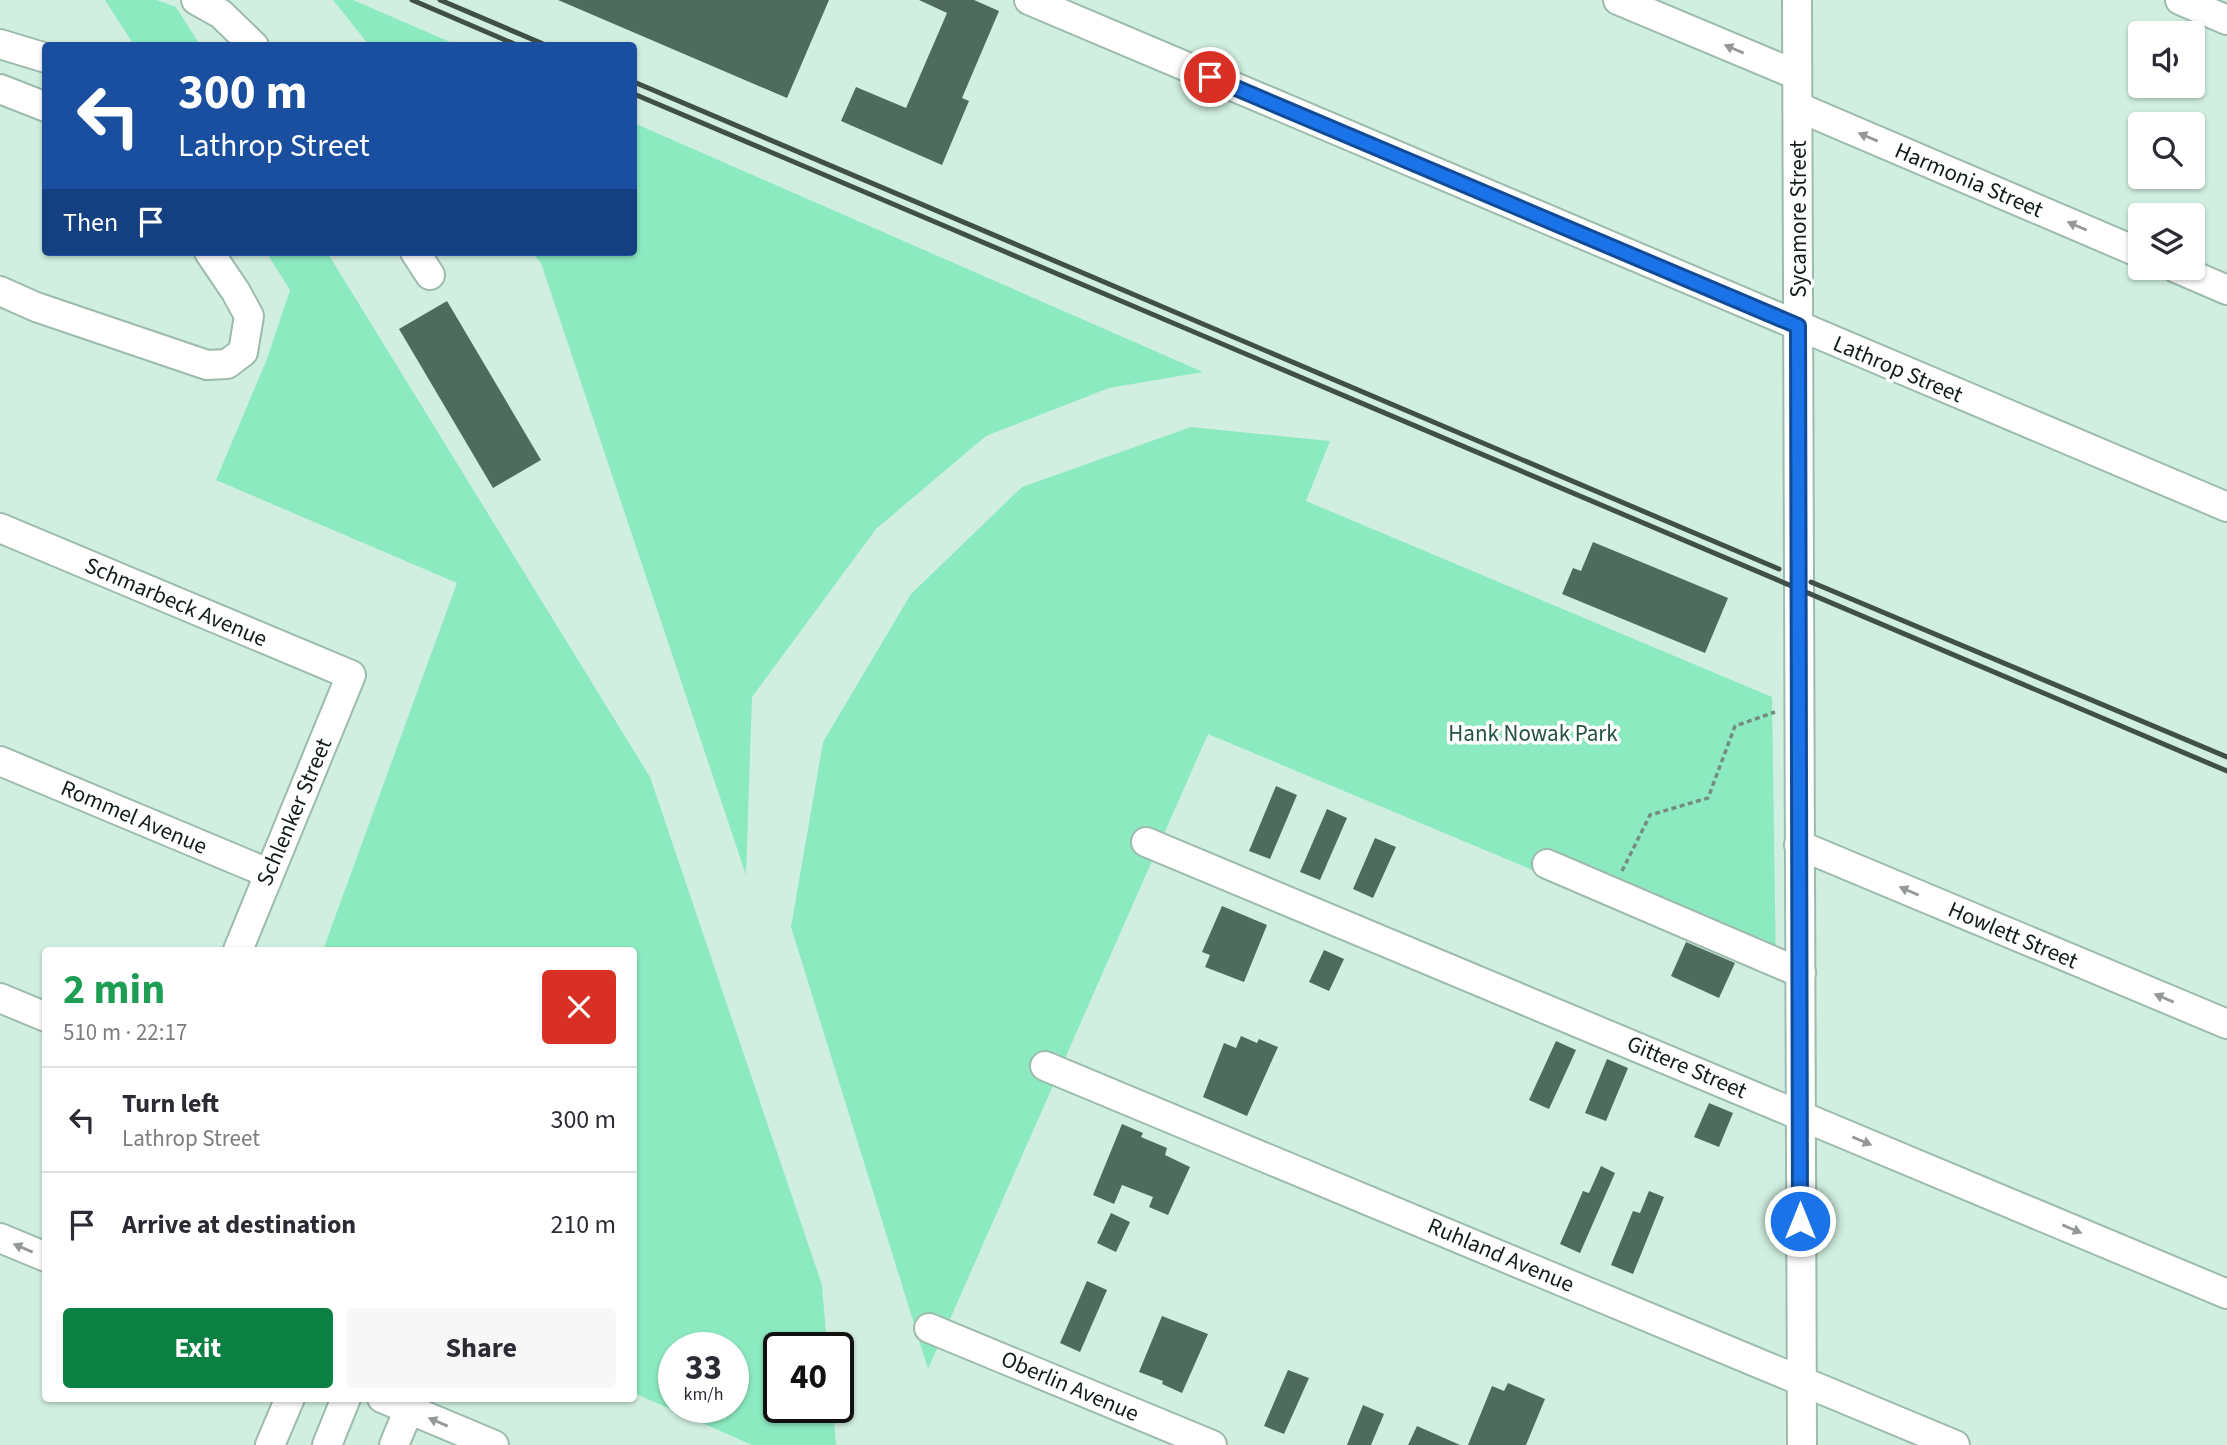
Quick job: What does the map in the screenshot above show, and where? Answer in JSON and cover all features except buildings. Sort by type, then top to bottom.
[{"type":"street","points":[[196,0],[221,14],[250,42]]},
{"type":"street","name":"Lathrop Street","points":[[1029,0],[2227,507]]},
{"type":"street","points":[[1619,0],[1797,75]]},
{"type":"street","name":"Sycamore Street","points":[[1797,0],[1802,1445]]},
{"type":"street","points":[[2180,0],[2227,20]]},
{"type":"street","points":[[0,44],[42,57]]},
{"type":"street","points":[[0,89],[42,105]]},
{"type":"street","name":"Harmonia Street","points":[[1798,107],[2128,248]]},
{"type":"street","points":[[0,291],[36,307],[207,366],[227,364],[243,352],[249,316],[212,256]]},
{"type":"street","points":[[2205,280],[2227,289]]},
{"type":"street","name":"Schmarbeck Avenue","points":[[0,528],[351,675]]},
{"type":"street","name":"Schlenker Street","points":[[239,947],[351,675]]},
{"type":"street","name":"Rommel Avenue","points":[[0,761],[268,873]]},
{"type":"street","name":"Gittere Street","points":[[1146,842],[2227,1294]]},
{"type":"street","name":"Howlett Street","points":[[1799,845],[2227,1024]]},
{"type":"street","points":[[1547,864],[1801,973]]},
{"type":"street","points":[[0,998],[42,1015]]},
{"type":"street","name":"Ruhland Avenue","points":[[1045,1066],[1955,1445]]},
{"type":"street","points":[[0,1238],[42,1255]]},
{"type":"street","name":"Oberlin Avenue","points":[[929,1328],[1212,1445]]},
{"type":"street","points":[[270,1445],[288,1402]]},
{"type":"street","points":[[327,1445],[344,1402]]},
{"type":"street","points":[[392,1402],[494,1445]]},
{"type":"street","points":[[394,1445],[409,1409]]},
{"type":"path","points":[[1631,850],[1650,815],[1708,798],[1735,726],[1775,712]]},
{"type":"green space","points":[[105,0],[157,0],[176,7],[198,42],[132,42]]},
{"type":"green space","points":[[333,0],[353,0],[450,42],[367,42]]},
{"type":"green space","points":[[637,124],[1203,372],[1109,388],[986,436],[876,529],[752,697],[746,875],[541,263],[535,256],[637,256]]},
{"type":"green space","points":[[269,256],[329,256],[650,777],[822,1285],[826,1332],[763,1332],[763,1423],[834,1423],[836,1445],[752,1445],[702,1423],[749,1423],[749,1332],[658,1332],[658,1404],[637,1394],[637,947],[324,947],[457,583],[216,480],[267,359],[290,290]]},
{"type":"green space","name":"Hank Nowak Park","points":[[1191,427],[1330,441],[1306,501],[1772,697],[1776,972],[1208,734],[928,1369],[791,927],[823,742],[911,594],[1022,487]]},
{"type":"railway","points":[[412,0],[510,42]]},
{"type":"railway","points":[[440,0],[539,42]]},
{"type":"railway","points":[[637,83],[1779,569]]},
{"type":"railway","points":[[637,95],[2227,771]]},
{"type":"railway","points":[[1811,582],[2227,757]]},
{"type":"route","points":[[1210,77],[1798,326],[1800,1221]]}]
